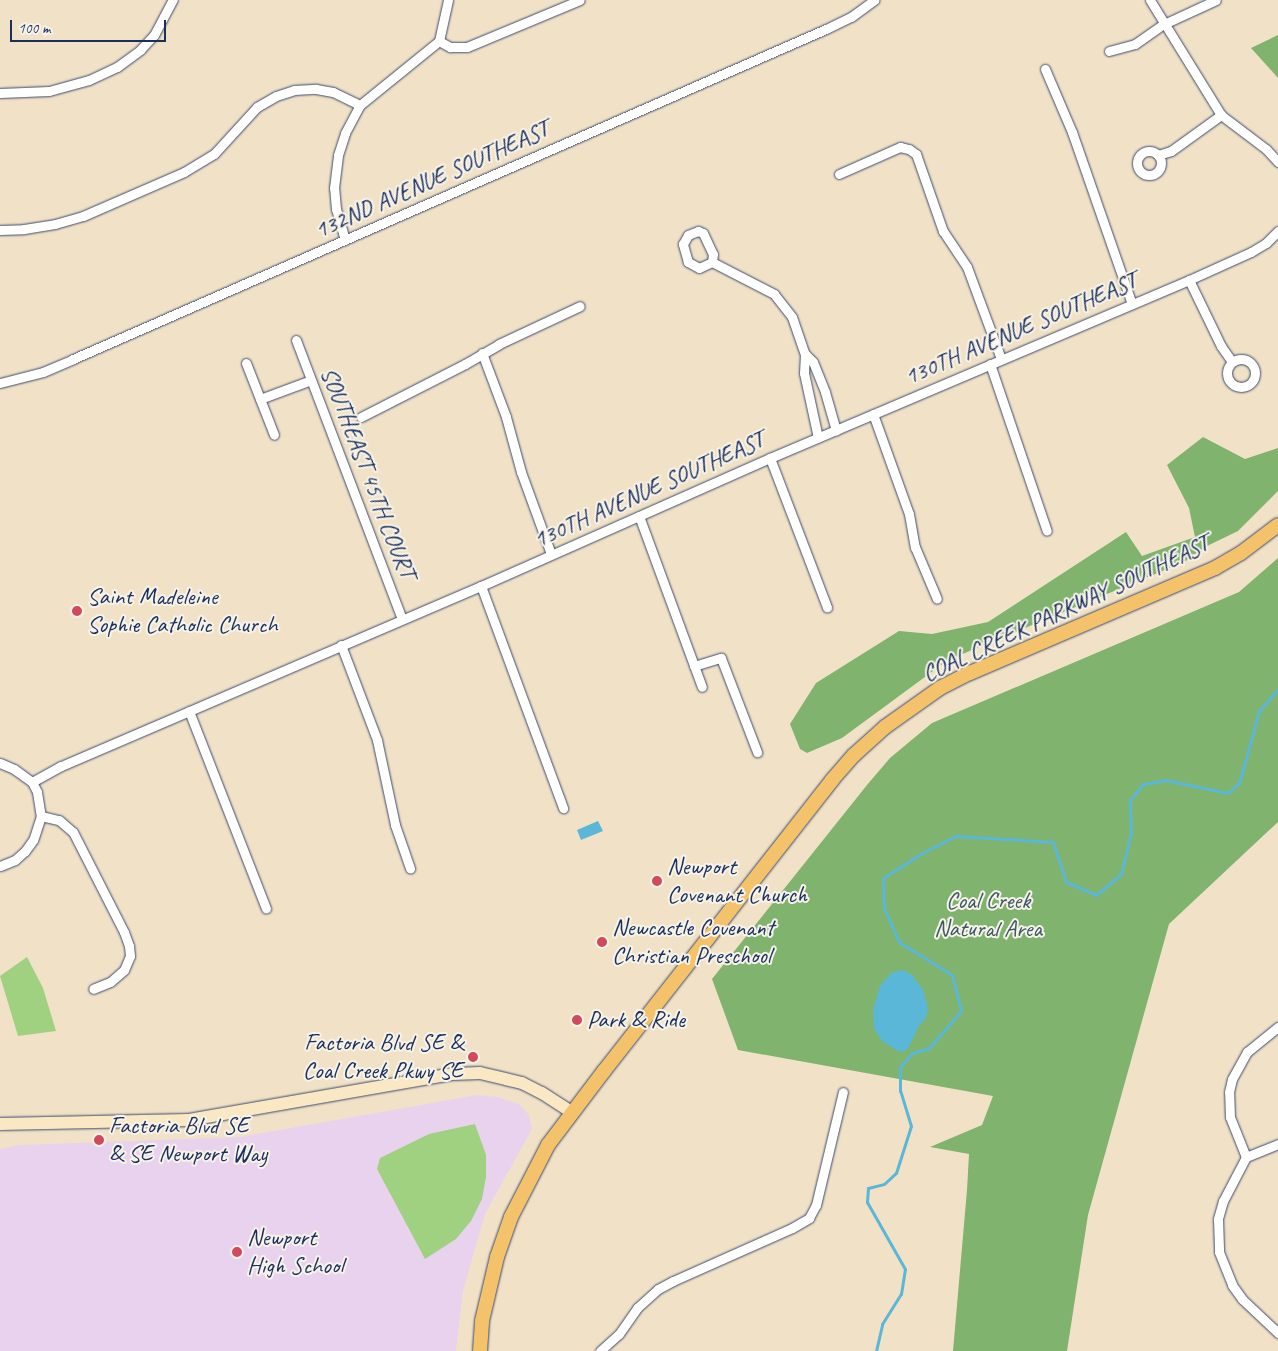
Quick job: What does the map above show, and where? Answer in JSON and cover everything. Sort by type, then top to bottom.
[{"type":"main road","name":"COAL CREEK PARKWAY SOUTHEAST","points":[[472,1351],[478,1308],[486,1299],[496,1257],[511,1217],[528,1180],[571,1112],[832,780],[854,755],[885,727],[940,688],[970,673],[1215,568],[1241,554],[1278,525]]},
{"type":"main road","points":[[0,1124],[189,1120],[453,1074],[471,1073],[502,1076],[522,1083],[571,1112]]},
{"type":"main road","name":"COAL CREEK PARKWAY SOUTHEAST","points":[[486,1299],[493,1312],[488,1351]]},
{"type":"main road","points":[[480,1351],[486,1299]]},
{"type":"street","points":[[0,93],[49,91],[89,80],[117,67],[140,50],[154,35],[174,0]]},
{"type":"street","points":[[345,240],[336,209],[335,172],[346,133],[360,105],[439,41],[448,0]]},
{"type":"street","points":[[439,41],[450,46],[467,47],[580,0]]},
{"type":"street","name":"132ND AVENUE SOUTHEAST","points":[[0,383],[43,372],[345,240],[826,29],[852,17],[874,0]]},
{"type":"street","points":[[1150,0],[1222,115],[1266,149],[1278,162]]},
{"type":"street","points":[[1109,51],[1135,44],[1164,24],[1216,0]]},
{"type":"street","points":[[1045,69],[1072,132],[1132,304]]},
{"type":"street","points":[[0,230],[32,228],[83,216],[184,172],[214,154],[257,107],[276,96],[294,90],[316,89],[333,92],[360,105]]},
{"type":"street","points":[[1158,155],[1171,151],[1222,115]]},
{"type":"street","points":[[839,174],[900,147],[909,149],[916,154],[943,232],[967,267],[1001,359]]},
{"type":"street","name":"130TH AVENUE SOUTHEAST","points":[[32,782],[61,766],[481,586],[770,458],[1188,280],[1250,252],[1266,243],[1278,231]]},
{"type":"street","points":[[712,262],[774,294],[792,317],[805,354],[806,392],[818,438]]},
{"type":"street","points":[[1188,280],[1221,346],[1232,362]]},
{"type":"street","points":[[362,417],[482,354],[580,306]]},
{"type":"street","name":"SOUTHEAST 45TH COURT","points":[[296,340],[402,619]]},
{"type":"street","points":[[482,354],[506,416],[521,472],[552,554]]},
{"type":"street","points":[[805,354],[813,362],[825,392],[836,430]]},
{"type":"street","points":[[246,363],[274,435]]},
{"type":"street","points":[[990,364],[1047,531]]},
{"type":"street","points":[[260,399],[311,380]]},
{"type":"street","points":[[873,414],[909,514],[915,547],[937,598]]},
{"type":"street","points":[[770,458],[827,607]]},
{"type":"street","points":[[639,516],[702,687]]},
{"type":"street","points":[[481,586],[562,808]]},
{"type":"street","points":[[341,645],[377,740],[396,825],[410,868]]},
{"type":"street","points":[[694,666],[721,658],[756,752]]},
{"type":"street","points":[[189,711],[266,910]]},
{"type":"street","points":[[0,763],[14,769],[32,782],[37,792],[41,816],[33,840],[25,851],[15,860],[0,866]]},
{"type":"street","points":[[41,816],[59,820],[73,832],[124,932],[129,946],[130,956],[124,970],[110,982],[93,990]]},
{"type":"street","points":[[1246,1157],[1230,1117],[1229,1092],[1232,1079],[1247,1052],[1278,1027]]},
{"type":"street","points":[[600,1351],[618,1334],[637,1308],[658,1289],[673,1280],[792,1228],[809,1218],[816,1205],[843,1092]]},
{"type":"street","points":[[1278,1144],[1246,1157],[1223,1201],[1218,1219],[1220,1252],[1232,1285],[1242,1299],[1278,1333]]},
{"type":"shaded area","name":"Newport High School","points":[[477,1095],[498,1097],[519,1104],[529,1115],[532,1129],[485,1214],[463,1291],[456,1351],[0,1351],[0,1149],[19,1145],[240,1137]]},
{"type":"green space","points":[[1278,35],[1278,78],[1251,48]]},
{"type":"green space","points":[[1203,437],[1245,459],[1278,448],[1278,491],[1238,531],[1207,546],[1184,562],[948,660],[842,738],[807,753],[800,749],[790,724],[816,683],[899,631],[932,634],[988,622],[1126,532],[1142,556],[1195,537],[1189,508],[1167,465]]},
{"type":"green space","name":"Coal Creek Natural Area","points":[[1278,558],[1278,822],[1169,924],[1088,1215],[1067,1351],[953,1351],[969,1154],[930,1147],[982,1125],[993,1096],[738,1050],[712,979],[890,758],[932,723],[1239,592]]},
{"type":"green space","points":[[27,957],[43,988],[56,1031],[18,1036],[0,976]]},
{"type":"green space","points":[[475,1124],[486,1155],[486,1177],[482,1199],[471,1221],[456,1239],[425,1259],[377,1169],[380,1158],[429,1134]]},
{"type":"water","points":[[598,821],[603,831],[581,840],[577,830]]},
{"type":"water","points":[[903,970],[912,975],[923,990],[928,1008],[926,1018],[918,1027],[907,1050],[900,1052],[882,1041],[874,1029],[873,1010],[880,986],[891,973]]},
{"type":"waterway","points":[[876,1351],[882,1324],[901,1294],[905,1269],[867,1202],[868,1188],[884,1184],[896,1173],[911,1126],[900,1091],[900,1067],[912,1053],[929,1048],[961,1011],[952,975],[899,942],[884,908],[883,878],[922,853],[956,836],[1053,842],[1066,882],[1096,895],[1121,874],[1131,833],[1130,800],[1143,784],[1165,780],[1228,793],[1239,783],[1259,711],[1278,689]]},
{"type":"place","name":"Saint Madeleine Sophie Catholic Church","points":[[77,611]]},
{"type":"place","name":"Newport Covenant Church","points":[[657,881]]},
{"type":"place","name":"Newcastle Covenant Christian Preschool","points":[[602,942]]},
{"type":"place","name":"Park & Ride","points":[[577,1020]]},
{"type":"place","name":"Factoria Blvd SE & Coal Creek Pkwy SE","points":[[473,1057]]},
{"type":"place","name":"Factoria Blvd SE & SE Newport Way","points":[[99,1140]]},
{"type":"place","name":"Newport High School","points":[[237,1252]]}]
